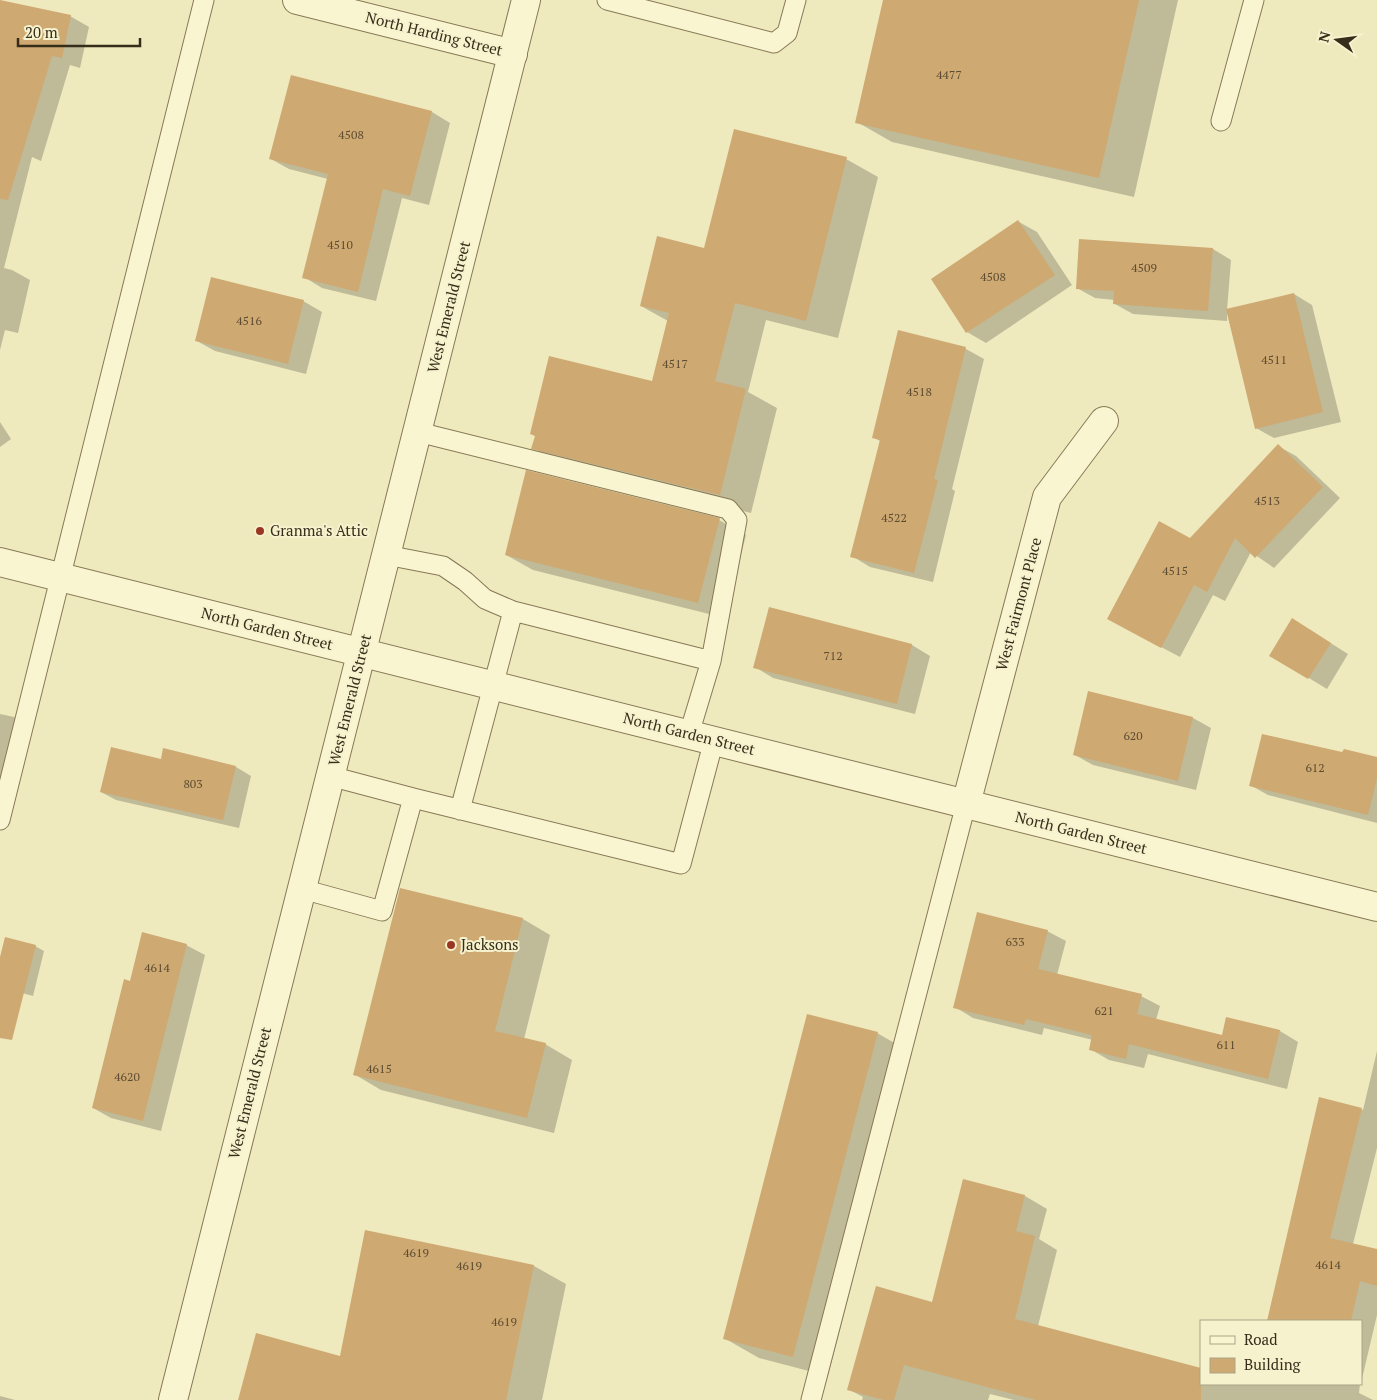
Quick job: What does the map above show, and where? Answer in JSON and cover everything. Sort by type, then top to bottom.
[{"type":"street","name":"North Harding Street","points":[[297,0],[512,54]]},
{"type":"street","name":"West Emerald Street","points":[[173,1400],[526,0]]},
{"type":"street","name":"West Fairmont Place","points":[[966,804],[1047,497],[1104,420]]},
{"type":"street","name":"North Garden Street","points":[[0,562],[1377,907]]},
{"type":"lane","points":[[0,820],[204,0]]},
{"type":"lane","points":[[607,0],[774,44],[787,32],[796,0]]},
{"type":"lane","points":[[1221,121],[1254,0]]},
{"type":"lane","points":[[330,776],[681,864],[711,661],[737,520],[728,509],[418,432]]},
{"type":"lane","points":[[386,555],[443,566],[465,581],[485,599],[513,611],[711,661]]},
{"type":"lane","points":[[460,810],[513,611]]},
{"type":"lane","points":[[302,889],[382,910],[412,798]]},
{"type":"lane","points":[[811,1400],[966,804]]},
{"type":"building","points":[[0,0],[71,15],[62,58],[52,56],[8,200],[0,199]]},
{"type":"building","points":[[883,0],[1139,0],[1099,178],[855,123]]},
{"type":"building","points":[[291,75],[432,111],[410,196],[383,189],[358,292],[302,278],[328,174],[269,159]]},
{"type":"building","points":[[734,129],[847,157],[806,321],[735,303],[715,381],[746,389],[720,495],[531,449],[535,436],[530,434],[549,356],[652,381],[669,313],[640,306],[657,236],[704,248]]},
{"type":"building","points":[[1018,220],[1055,275],[966,333],[931,279]]},
{"type":"building","points":[[1079,239],[1213,248],[1208,311],[1113,304],[1114,291],[1076,289]]},
{"type":"building","points":[[211,277],[304,300],[288,364],[195,341]]},
{"type":"building","points":[[1294,293],[1323,412],[1255,429],[1226,309]]},
{"type":"building","points":[[898,330],[966,347],[934,479],[938,480],[914,573],[850,557],[880,440],[872,438]]},
{"type":"building","points":[[1278,444],[1323,487],[1255,558],[1235,538],[1207,592],[1194,585],[1161,648],[1107,619],[1159,521],[1190,538]]},
{"type":"building","points":[[526,470],[720,518],[698,603],[505,555]]},
{"type":"building","points":[[769,607],[912,644],[897,704],[753,668]]},
{"type":"building","points":[[1292,618],[1331,643],[1308,679],[1269,656]]},
{"type":"building","points":[[1088,691],[1193,717],[1178,781],[1073,755]]},
{"type":"building","points":[[1262,734],[1342,752],[1344,749],[1377,757],[1377,778],[1368,815],[1249,786]]},
{"type":"building","points":[[111,747],[161,759],[163,748],[236,766],[223,820],[100,792]]},
{"type":"building","points":[[400,888],[523,918],[495,1031],[546,1043],[527,1118],[353,1075]]},
{"type":"building","points":[[977,912],[1048,930],[1038,969],[1142,994],[1137,1014],[1222,1035],[1226,1017],[1280,1030],[1268,1079],[1129,1044],[1126,1059],[1089,1050],[1092,1035],[1026,1019],[1024,1025],[953,1008]]},
{"type":"building","points":[[142,932],[187,944],[143,1121],[92,1108],[124,979],[130,981]]},
{"type":"building","points":[[5,937],[36,945],[12,1040],[0,1038],[0,957]]},
{"type":"building","points":[[807,1014],[878,1032],[793,1357],[723,1339]]},
{"type":"building","points":[[1319,1097],[1362,1108],[1330,1238],[1377,1249],[1377,1286],[1360,1281],[1351,1320],[1267,1320]]},
{"type":"building","points":[[963,1179],[1025,1195],[1016,1231],[1035,1236],[1015,1319],[1200,1368],[1201,1400],[1036,1400],[904,1365],[894,1400],[884,1400],[847,1390],[876,1286],[932,1302]]},
{"type":"building","points":[[365,1230],[534,1265],[506,1400],[238,1400],[256,1333],[340,1356]]},
{"type":"place","name":"Granma's Attic","points":[[260,531]]},
{"type":"place","name":"Jacksons","points":[[451,945]]}]
